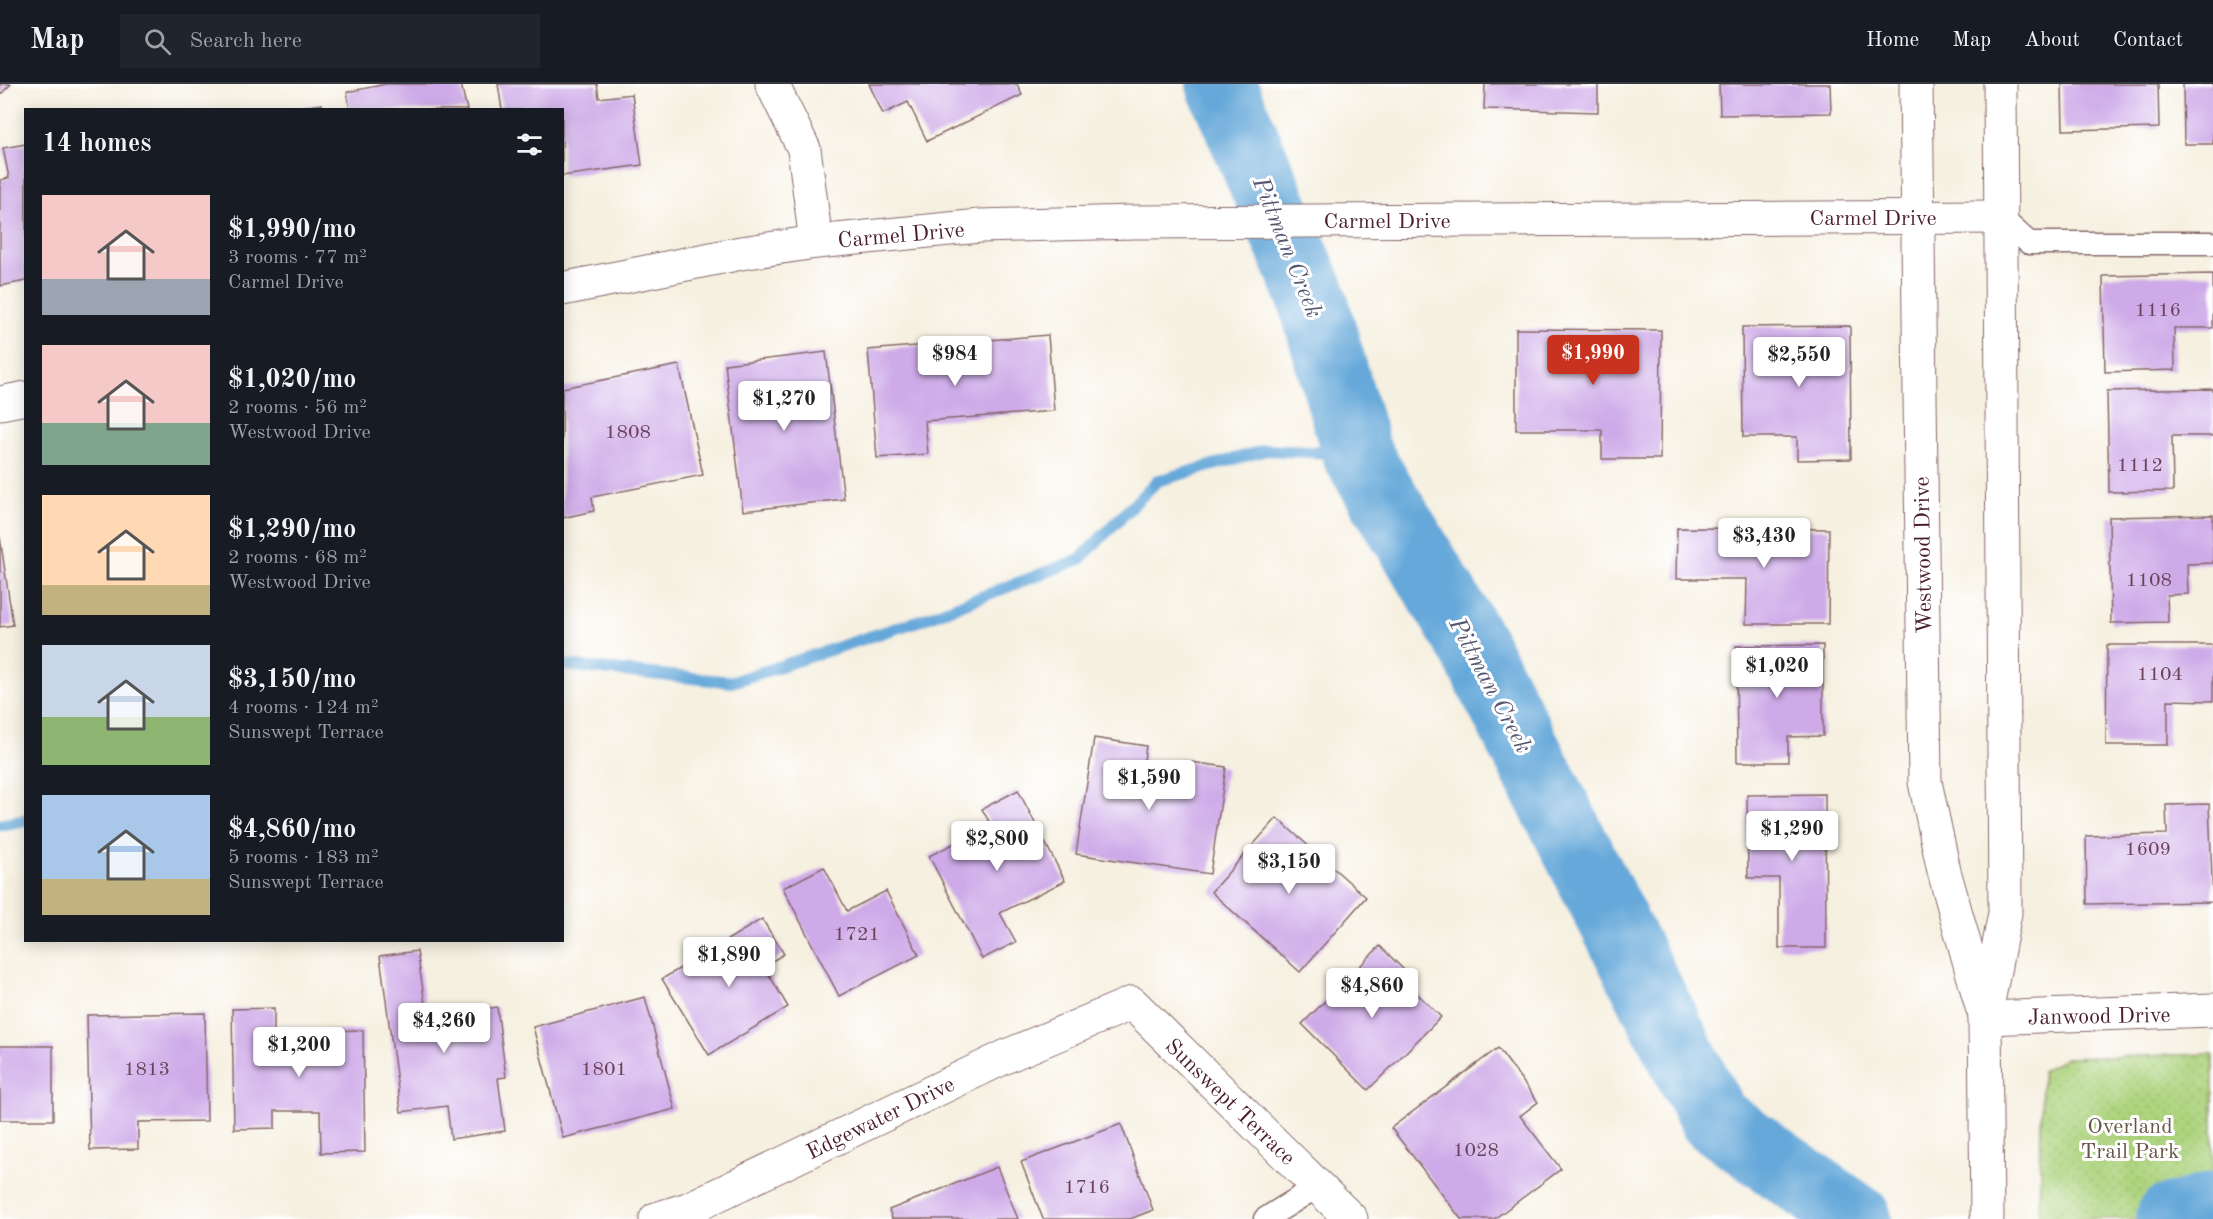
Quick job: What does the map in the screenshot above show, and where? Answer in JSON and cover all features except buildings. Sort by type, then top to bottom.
[{"type":"street","points":[[772,84],[804,149],[816,242]]},
{"type":"street","name":"Westwood Drive","points":[[1916,84],[1925,782],[1944,871],[1985,1018]]},
{"type":"street","name":"Westwood Drive","points":[[1987,1219],[1985,1018],[2005,913],[2000,84]]},
{"type":"street","name":"Carmel Drive","points":[[564,289],[741,253],[816,242],[980,226],[1134,222],[2000,217]]},
{"type":"street","points":[[0,403],[24,398]]},
{"type":"street","name":"Sunswept Terrace","points":[[1105,1015],[1132,1004],[1351,1219]]},
{"type":"street","name":"Janwood Drive","points":[[1985,1018],[2213,1010]]},
{"type":"street","name":"Edgewater Drive","points":[[656,1219],[688,1209],[1010,1055],[1105,1015]]},
{"type":"lane","points":[[2000,217],[2029,243],[2213,243]]},
{"type":"lane","points":[[1265,1219],[1318,1186]]},
{"type":"green space","name":"Overland Trail Park","points":[[2213,1054],[2213,1219],[2039,1219],[2042,1071],[2066,1058]]},
{"type":"waterway","name":"Pittman Creek","points":[[1221,84],[1311,294],[1357,454],[1472,644],[1714,1119],[1857,1219]]},
{"type":"waterway","points":[[564,665],[732,682],[921,620],[1080,559],[1157,481],[1266,450],[1357,454]]},
{"type":"waterway","points":[[0,825],[24,820]]},
{"type":"waterway","name":"Pittman Creek","points":[[2170,1219],[2213,1207]]}]
